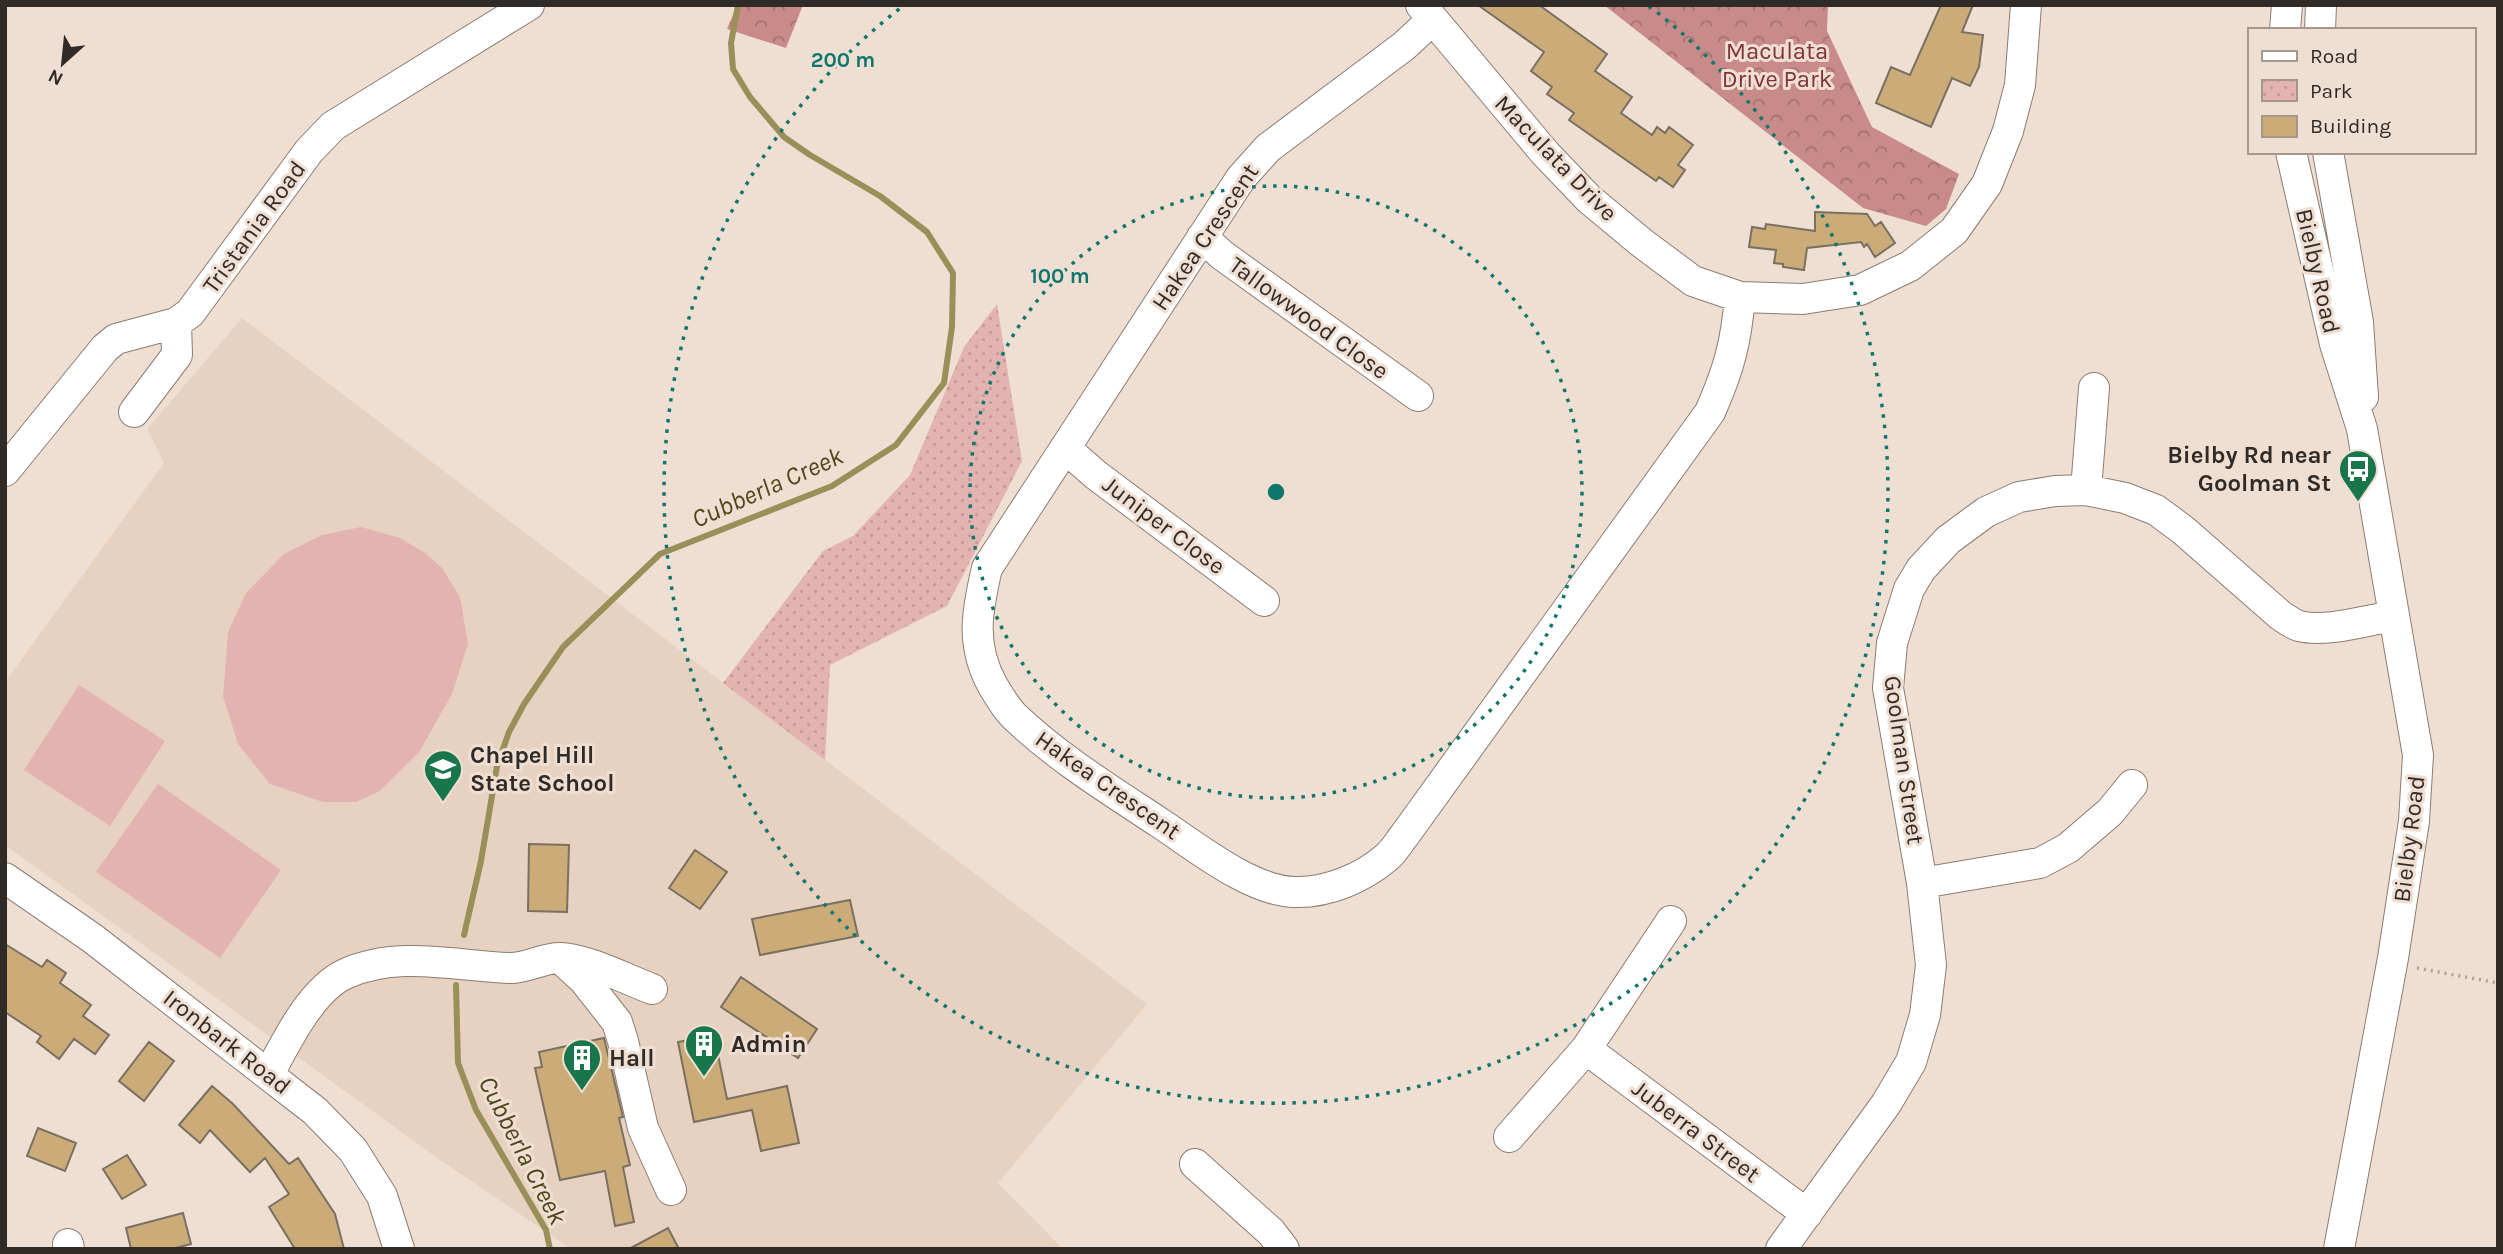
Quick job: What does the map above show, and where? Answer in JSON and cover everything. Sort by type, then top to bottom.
[{"type":"street","name":"Tristania Road","points":[[5,471],[105,348],[116,339],[176,323],[190,313],[309,151],[333,126],[529,5]]},
{"type":"street","name":"Maculata Drive","points":[[1427,13],[1537,144],[1589,199],[1642,243],[1693,281],[1740,297],[1803,299],[1860,290],[1910,266],[1954,231],[1987,184],[2008,131],[2020,85],[2026,5]]},
{"type":"street","points":[[2284,28],[2287,5]]},
{"type":"street","points":[[2319,28],[2320,5]]},
{"type":"street","name":"Hakea Crescent","points":[[1427,13],[1404,46],[1268,148],[1241,178],[987,568],[977,610],[977,644],[992,684],[1012,714],[1093,778],[1228,867],[1260,884],[1293,892],[1331,888],[1388,856],[1710,412],[1726,376],[1736,338],[1740,297]]},
{"type":"street","name":"Bielby Road","points":[[2291,154],[2335,344],[2362,429],[2418,755],[2414,821],[2393,958],[2339,1249]]},
{"type":"street","name":"Bielby Road","points":[[2328,154],[2358,322],[2363,376],[2362,429]]},
{"type":"street","name":"Tallowwood Close","points":[[1202,237],[1222,255],[1418,396]]},
{"type":"street","points":[[134,412],[177,355],[176,323]]},
{"type":"street","points":[[2086,490],[2094,388]]},
{"type":"street","name":"Juniper Close","points":[[1065,449],[1264,601]]},
{"type":"street","name":"Goolman Street","points":[[1781,1249],[1886,1104],[1911,1062],[1925,1015],[1931,964],[1922,883],[1888,688],[1892,643],[1909,589],[1921,569],[1948,540],[1986,512],[2019,497],[2055,491],[2086,490],[2125,498],[2156,510],[2296,626],[2313,628],[2394,616]]},
{"type":"street","points":[[1922,883],[2040,863],[2068,848],[2110,812],[2132,785]]},
{"type":"street","name":"Ironbark Road","points":[[5,878],[92,938],[315,1111],[354,1150],[382,1196],[398,1249]]},
{"type":"street","points":[[1509,1137],[1586,1049],[1671,920]]},
{"type":"street","points":[[561,958],[584,980],[617,1022],[624,1041],[643,1128],[671,1190]]},
{"type":"street","points":[[269,1074],[318,993],[344,974],[385,961],[451,961],[512,968],[561,958],[589,965],[652,989]]},
{"type":"street","name":"Juberra Street","points":[[1586,1049],[1807,1214]]},
{"type":"street","points":[[1195,1164],[1271,1232],[1284,1249]]},
{"type":"path","points":[[2415,968],[2498,983]]},
{"type":"shaded area","name":"Chapel Hill State School","points":[[242,318],[1147,1004],[998,1183],[1063,1249],[571,1249],[436,1157],[5,845],[5,682],[164,463],[147,429]]},
{"type":"green space","points":[[737,5],[803,5],[786,48],[727,29]]},
{"type":"green space","name":"Maculata Drive Park","points":[[1604,5],[1828,5],[1827,31],[1872,127],[1959,174],[1946,209],[1926,226],[1863,208]]},
{"type":"green space","points":[[997,304],[1022,461],[947,606],[830,665],[825,760],[723,683],[823,551],[853,536],[910,475],[964,347]]},
{"type":"green space","points":[[361,527],[400,538],[425,553],[442,568],[460,597],[468,644],[452,694],[419,752],[380,791],[356,802],[323,802],[270,784],[238,744],[223,696],[228,632],[246,593],[284,554],[322,535]]},
{"type":"green space","points":[[79,685],[165,741],[110,826],[24,770]]},
{"type":"green space","points":[[158,784],[281,870],[220,958],[96,872]]},
{"type":"building","points":[[1478,5],[1539,5],[1607,54],[1595,71],[1632,97],[1621,113],[1652,135],[1657,127],[1665,133],[1669,127],[1693,145],[1678,165],[1685,170],[1673,187],[1659,177],[1656,181],[1569,120],[1574,113],[1547,94],[1552,87],[1531,71],[1544,52]]},
{"type":"building","points":[[1941,5],[1973,5],[1962,32],[1983,35],[1979,67],[1970,86],[1952,78],[1931,127],[1876,103],[1891,67],[1910,75]]},
{"type":"building","points":[[1815,212],[1867,214],[1875,226],[1881,222],[1895,243],[1875,257],[1867,244],[1864,247],[1861,242],[1807,248],[1804,270],[1774,263],[1776,250],[1749,247],[1752,227],[1765,229],[1766,224],[1815,231]]},
{"type":"building","points":[[529,844],[569,845],[567,912],[528,911]]},
{"type":"building","points":[[695,850],[727,872],[700,909],[669,888]]},
{"type":"building","points":[[850,900],[858,936],[760,955],[752,919]]},
{"type":"building","points":[[5,944],[42,967],[47,960],[66,973],[60,983],[91,1005],[83,1016],[109,1035],[95,1054],[74,1039],[59,1059],[37,1042],[41,1036],[5,1012]]},
{"type":"building","points":[[741,977],[817,1029],[798,1058],[721,1007]]},
{"type":"building","points":[[714,1035],[727,1099],[787,1086],[799,1143],[761,1151],[752,1110],[694,1122],[678,1042]]},
{"type":"building","name":"Hall","points":[[604,1038],[623,1117],[619,1118],[630,1165],[623,1167],[634,1222],[615,1226],[605,1171],[560,1180],[535,1068],[542,1067],[539,1052]]},
{"type":"building","points":[[149,1042],[174,1061],[144,1101],[119,1081]]},
{"type":"building","points":[[212,1086],[233,1104],[289,1164],[298,1158],[335,1214],[344,1249],[295,1249],[269,1207],[289,1194],[265,1158],[250,1172],[210,1130],[200,1143],[179,1125]]},
{"type":"building","points":[[38,1128],[76,1143],[65,1171],[27,1156]]},
{"type":"building","points":[[127,1155],[146,1185],[122,1199],[103,1169]]},
{"type":"building","points":[[183,1213],[191,1244],[172,1249],[131,1249],[126,1228]]},
{"type":"building","points":[[668,1228],[679,1249],[629,1249]]},
{"type":"waterway","name":"Cubberla Creek","points":[[464,935],[481,861],[497,766],[509,732],[524,704],[563,647],[660,554],[832,486],[896,445],[944,383],[952,327],[953,273],[927,232],[880,196],[784,137],[750,97],[733,69],[731,43],[738,5]]},
{"type":"waterway","name":"Cubberla Creek","points":[[456,985],[458,1063],[476,1110],[546,1230],[550,1249]]},
{"type":"place","name":"Bielby Rd near Goolman St","points":[[2358,503]]},
{"type":"place","name":"Chapel Hill State School","points":[[443,803]]},
{"type":"place","name":"Admin","points":[[704,1078]]},
{"type":"place","name":"Hall","points":[[582,1092]]}]
